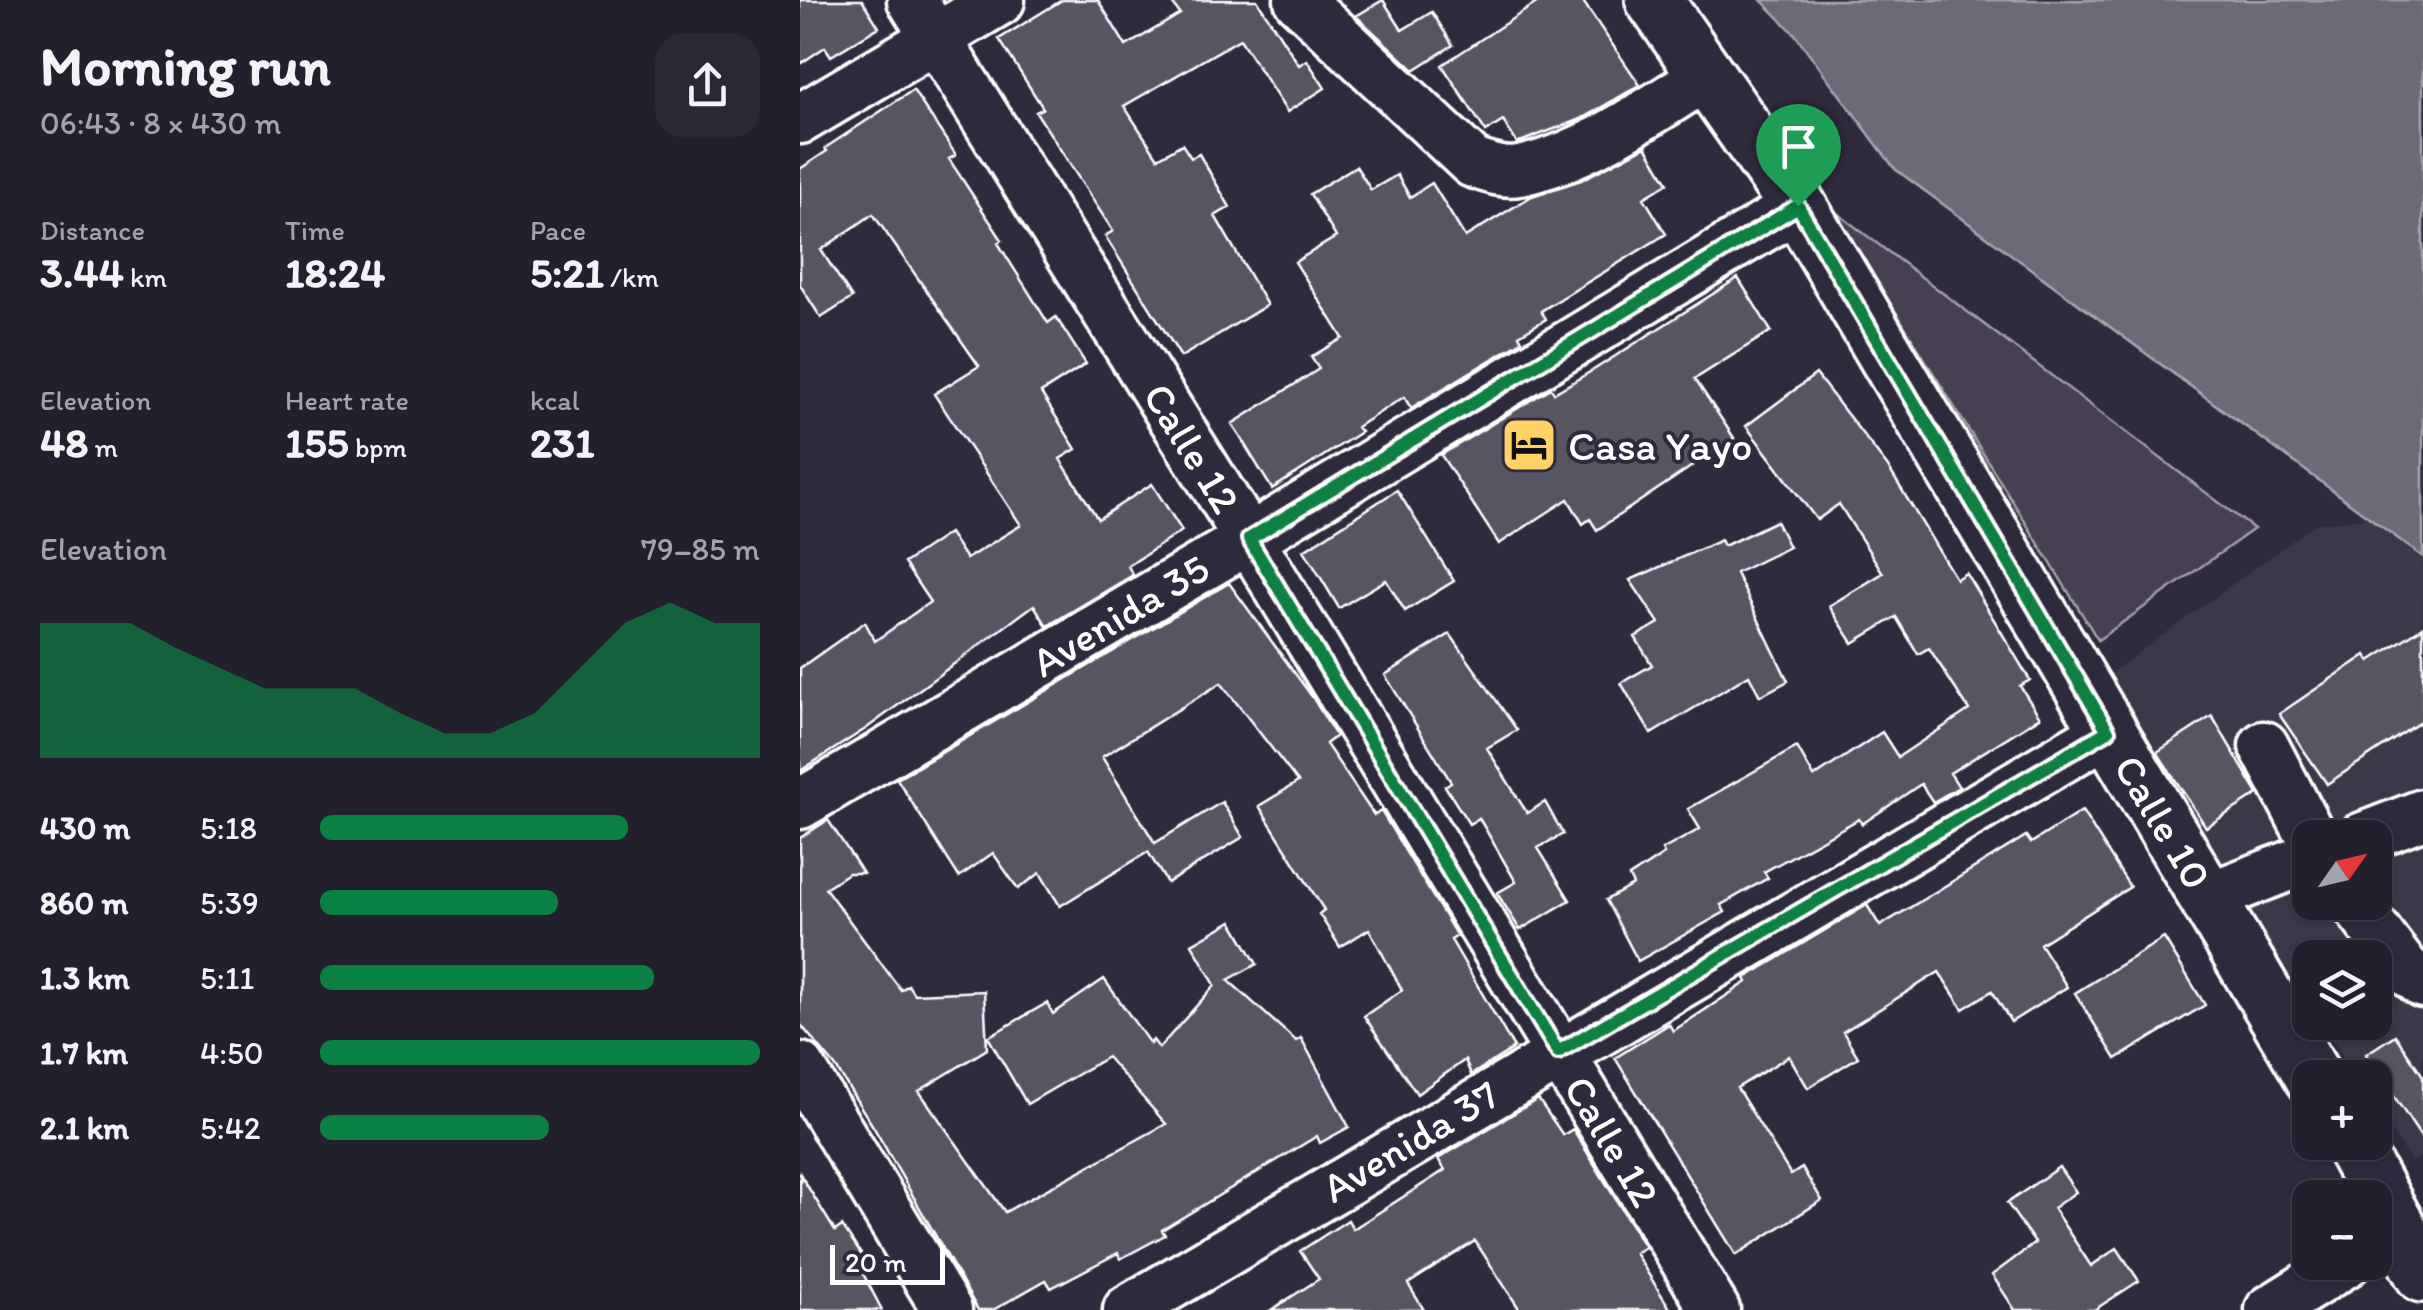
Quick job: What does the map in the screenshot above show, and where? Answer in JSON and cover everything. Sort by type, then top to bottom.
[{"type":"main road","name":"Calle 10","points":[[1654,0],[1798,206],[2304,1060]]},
{"type":"main road","points":[[2362,1160],[2406,1241]]},
{"type":"street","points":[[800,118],[924,19],[1000,0]]},
{"type":"street","points":[[1299,0],[1473,163],[1516,172],[1556,159],[1626,125],[1709,74]]},
{"type":"street","name":"Calle 12","points":[[924,19],[1249,539],[1715,1310]]},
{"type":"street","name":"Avenida 35","points":[[800,804],[1249,539],[1798,206]]},
{"type":"street","name":"Avenida 37","points":[[1128,1310],[1558,1052],[2108,731]]},
{"type":"street","points":[[2264,746],[2303,820]]},
{"type":"street","points":[[2392,826],[2423,814]]},
{"type":"street","points":[[2209,897],[2292,865]]},
{"type":"street","points":[[2368,920],[2403,967],[2423,982]]},
{"type":"street","points":[[800,1067],[947,1310]]},
{"type":"street","points":[[2270,1310],[2319,1280]]},
{"type":"shaded area","points":[[1761,0],[2423,0],[2423,557],[1895,169],[1794,33]]},
{"type":"shaded area","points":[[1833,210],[2254,529],[2098,640]]},
{"type":"shaded area","points":[[2373,517],[2423,557],[2423,1155],[2411,1162],[2392,1132],[2392,1060],[2346,1060],[2332,1040],[2392,1040],[2392,940],[2292,940],[2292,979],[2097,683],[2315,524]]},
{"type":"building","points":[[800,0],[862,0],[879,27],[831,56],[825,47],[800,64]]},
{"type":"building","points":[[1062,0],[1098,0],[1126,46],[1180,14],[1170,0],[1257,0],[1299,65],[1307,60],[1325,88],[1287,112],[1240,39],[1124,106],[1158,158],[1182,144],[1191,158],[1199,154],[1230,207],[1215,216],[1267,305],[1181,357],[1105,236],[1113,231],[1036,112],[1043,108],[999,39]]},
{"type":"building","points":[[1383,0],[1402,30],[1432,12],[1453,45],[1414,70],[1356,16]]},
{"type":"building","points":[[1541,0],[1582,0],[1640,85],[1581,119],[1517,143],[1503,121],[1486,132],[1442,65]]},
{"type":"building","points":[[913,90],[956,155],[949,159],[1002,240],[998,243],[1048,323],[1056,317],[1086,364],[1041,393],[1076,449],[1060,459],[1098,519],[1152,484],[1182,531],[1128,566],[1133,575],[1047,626],[1034,605],[867,728],[800,771],[800,668],[865,622],[875,641],[930,602],[904,563],[949,533],[966,559],[1021,525],[934,394],[979,366],[873,214],[821,250],[852,298],[821,318],[800,285],[800,169]]},
{"type":"building","points":[[1646,146],[1668,183],[1644,198],[1666,234],[1541,311],[1546,319],[1519,335],[1522,341],[1411,408],[1404,397],[1357,427],[1361,432],[1272,489],[1232,424],[1319,369],[1311,357],[1343,338],[1295,262],[1336,237],[1310,194],[1356,166],[1371,190],[1397,175],[1410,197],[1432,183],[1465,237],[1532,196],[1581,180]]},
{"type":"building","points":[[1738,278],[1771,331],[1695,379],[1734,438],[1597,530],[1590,519],[1583,524],[1568,499],[1499,544],[1441,455],[1551,388],[1554,393],[1595,369]]},
{"type":"building","points":[[1816,374],[1888,467],[1956,579],[1966,573],[2030,680],[2020,686],[2040,717],[1950,773],[1959,787],[1933,802],[1921,784],[1862,824],[1859,819],[1764,872],[1768,878],[1721,905],[1725,912],[1638,961],[1606,900],[1633,885],[1629,877],[1664,854],[1662,850],[1700,829],[1688,809],[1797,747],[1814,777],[1882,732],[1898,757],[1969,710],[1929,648],[1918,654],[1896,617],[1853,643],[1829,606],[1883,573],[1839,504],[1817,520],[1746,426]]},
{"type":"building","points":[[1397,490],[1454,581],[1405,611],[1386,580],[1339,608],[1304,550]]},
{"type":"building","points":[[1776,521],[1789,547],[1736,573],[1788,681],[1760,696],[1749,675],[1651,734],[1621,683],[1652,665],[1635,637],[1659,623],[1630,580],[1721,540],[1724,546]]},
{"type":"building","points":[[1229,583],[1313,698],[1336,736],[1326,744],[1374,815],[1381,811],[1457,936],[1451,940],[1514,1048],[1471,1075],[1465,1060],[1417,1094],[1364,1016],[1402,990],[1369,929],[1340,947],[1319,914],[1324,910],[1259,806],[1298,782],[1221,683],[1102,757],[1155,843],[1222,802],[1243,837],[1167,883],[1148,852],[1060,906],[1040,873],[1018,889],[993,853],[959,877],[897,779]]},
{"type":"building","points":[[2423,627],[2423,720],[2327,784],[2279,714],[2366,655],[2370,661]]},
{"type":"building","points":[[1450,634],[1517,730],[1487,748],[1527,813],[1545,802],[1563,834],[1538,848],[1570,900],[1520,930],[1497,893],[1516,882],[1479,818],[1469,824],[1445,786],[1451,782],[1385,675]]},
{"type":"building","points":[[2212,716],[2258,794],[2206,827],[2157,752]]},
{"type":"building","points":[[2082,811],[2130,887],[2040,944],[2067,987],[2011,1022],[1992,991],[1963,1009],[1939,972],[1843,1032],[1858,1057],[1808,1088],[1789,1056],[1737,1088],[1791,1175],[1802,1168],[1822,1200],[1736,1255],[1615,1058],[1669,1024],[1673,1031],[1747,982],[1745,978],[1867,905],[1880,926],[2026,836],[2031,843]]},
{"type":"building","points":[[828,820],[863,873],[848,873],[825,888],[901,990],[908,985],[914,994],[984,991],[987,1049],[919,1091],[1005,1212],[1166,1124],[1107,1057],[1027,1104],[988,1037],[1047,1003],[1053,1014],[1104,979],[1150,1044],[1153,1040],[1159,1048],[1215,985],[1192,944],[1232,921],[1257,964],[1228,980],[1296,1041],[1301,1038],[1349,1127],[1320,1143],[1317,1136],[1162,1230],[1165,1235],[1120,1259],[1118,1253],[1051,1288],[1046,1280],[993,1310],[978,1310],[874,1128],[835,1066],[800,1024],[800,838]]},
{"type":"building","points":[[2164,938],[2205,1005],[2116,1059],[2075,993]]},
{"type":"building","points":[[2395,1035],[2423,1076],[2423,1140],[2392,1093],[2392,1060],[2370,1060],[2366,1054]]},
{"type":"building","points":[[1538,1099],[1563,1135],[1573,1129],[1645,1247],[1635,1253],[1671,1310],[1520,1310],[1475,1241],[1408,1284],[1424,1310],[1271,1310],[1319,1279],[1300,1251],[1348,1220],[1353,1229],[1445,1170],[1438,1159]]},
{"type":"building","points":[[2059,1167],[2076,1192],[2053,1208],[2091,1266],[2117,1248],[2139,1281],[2094,1310],[2015,1310],[1992,1275],[2035,1243],[2007,1203]]},
{"type":"building","points":[[800,1174],[835,1231],[842,1226],[863,1257],[857,1262],[882,1310],[800,1310]]},
{"type":"place","name":"Casa Yayo","points":[[1529,445]]},
{"type":"route","points":[[1798,206],[2108,731],[1558,1052],[1249,539],[1798,206]]}]
